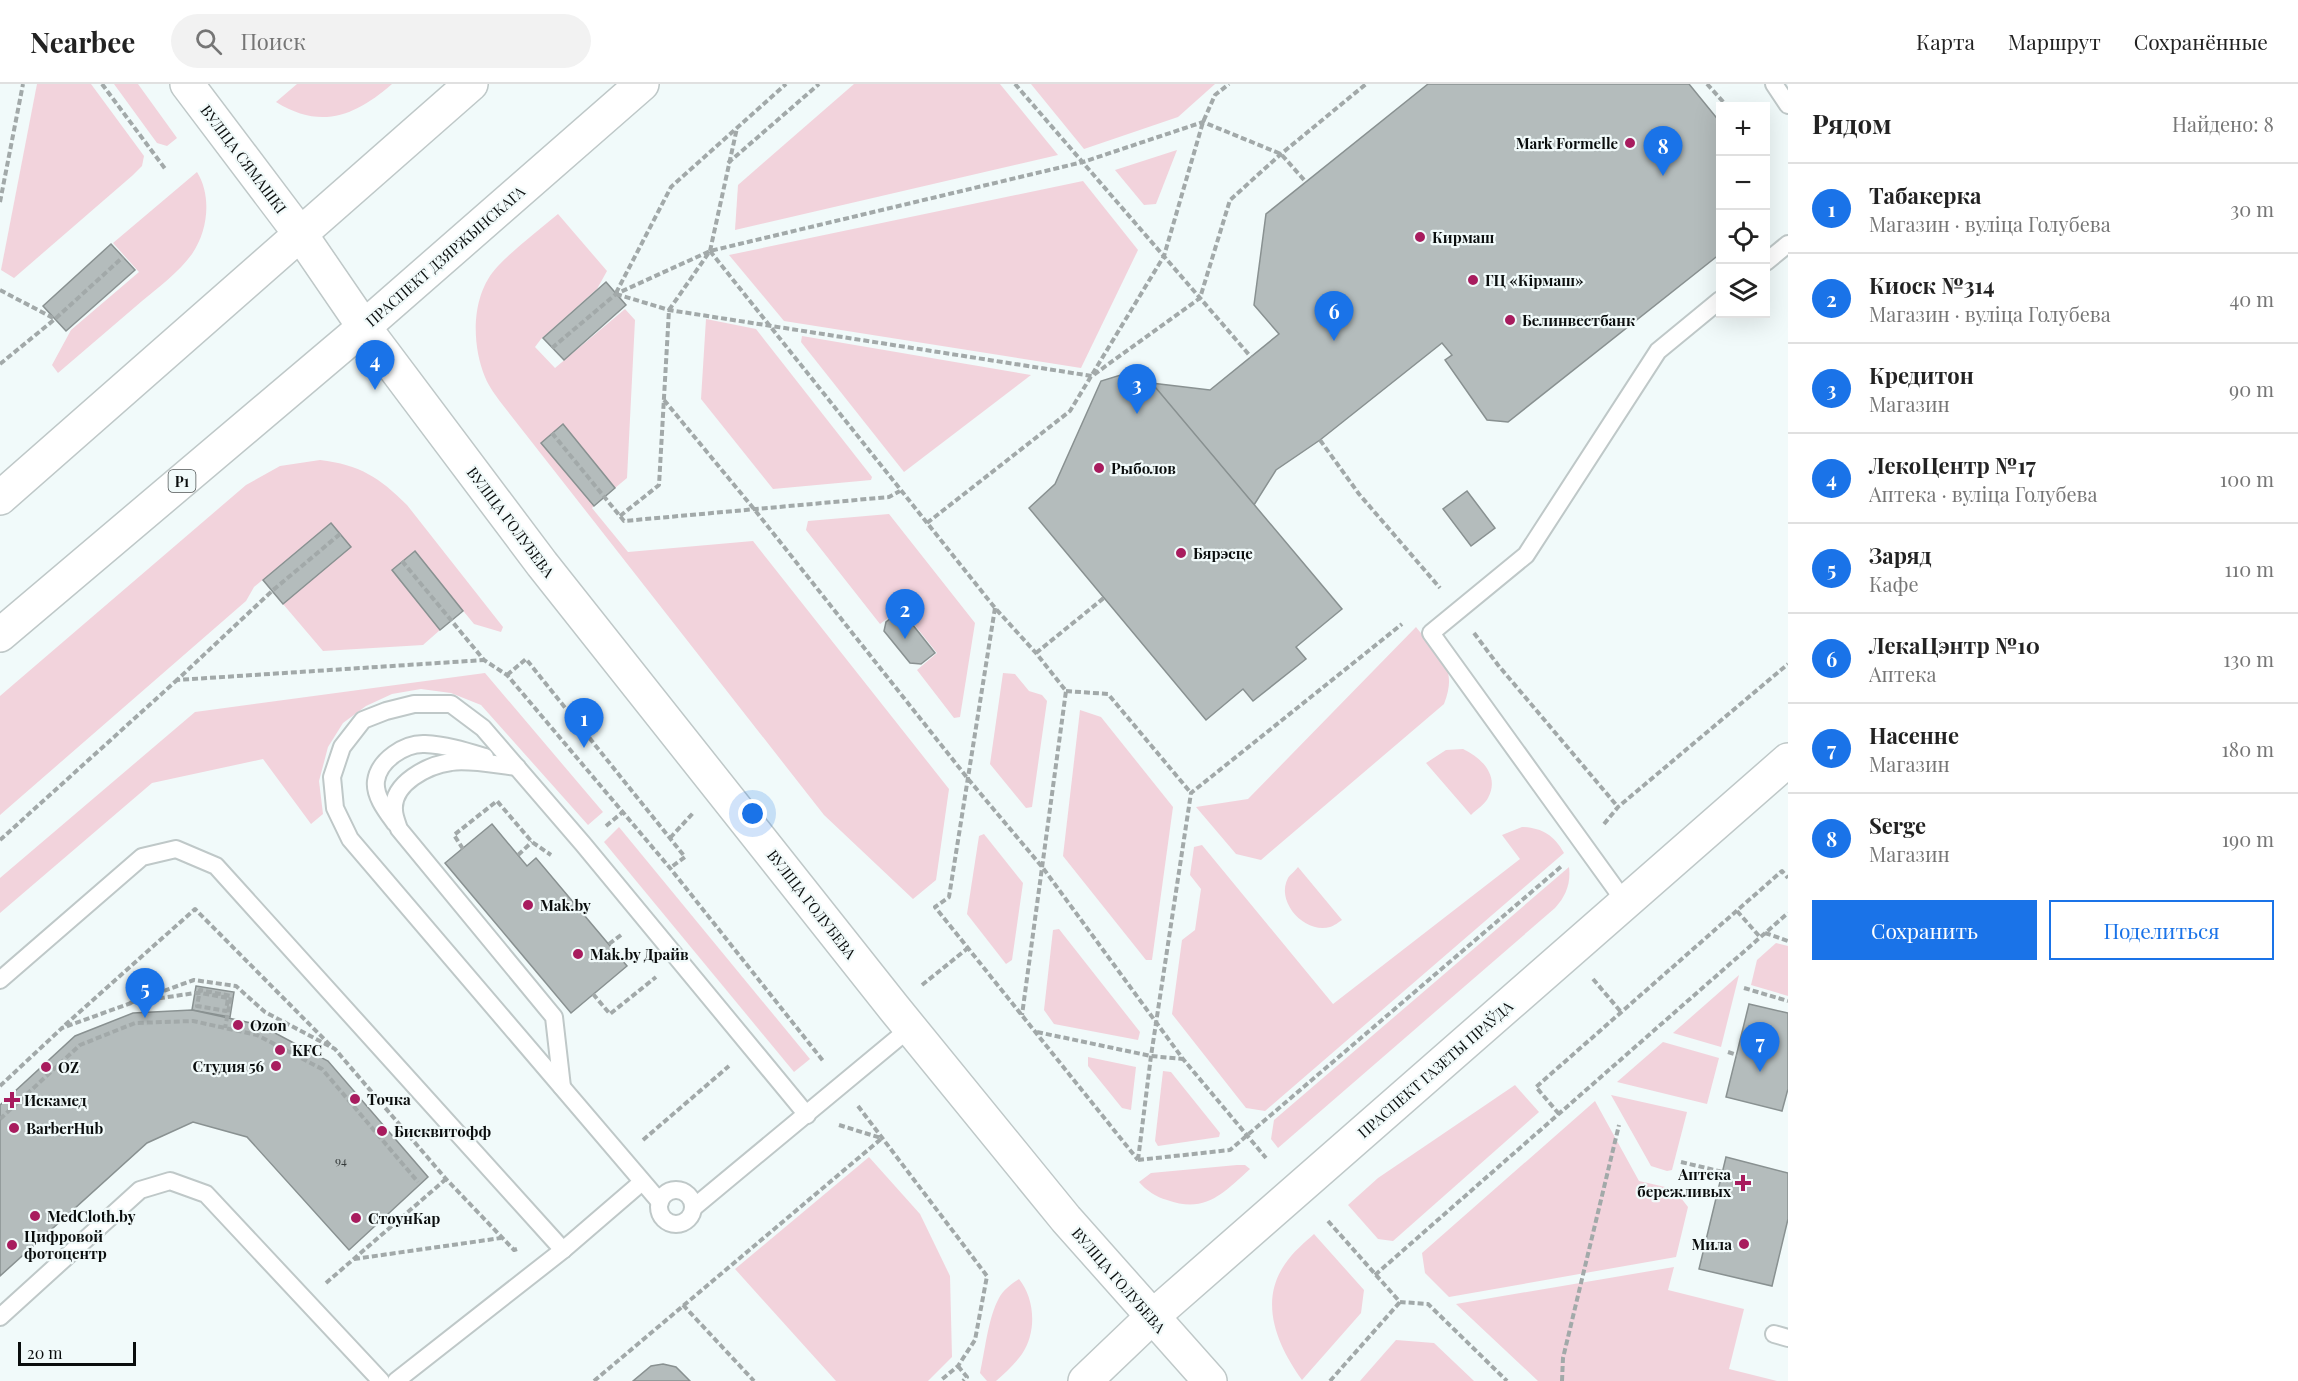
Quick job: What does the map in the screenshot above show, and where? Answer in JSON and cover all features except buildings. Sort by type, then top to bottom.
[{"type":"main road","name":"ВУЛІЦА СЯМАШКІ","points":[[187,84],[301,235],[364,327]]},
{"type":"main road","points":[[0,498],[471,84]]},
{"type":"main road","name":"ПРАСПЕКТ ДЗЯРЖЫНСКАГА","points":[[0,635],[364,327],[642,84]]},
{"type":"main road","name":"ВУЛІЦА ГОЛУБЕВА","points":[[364,327],[542,564],[902,1018],[1066,1219],[1210,1381]]},
{"type":"main road","name":"ПРАСПЕКТ ГАЗЕТЫ ПРАЎДА","points":[[1085,1381],[1152,1317],[1788,760]]},
{"type":"lane","points":[[1774,84],[1788,105]]},
{"type":"lane","points":[[1770,259],[1788,244]]},
{"type":"lane","points":[[1625,902],[1431,633],[1526,555],[1658,351],[1716,303]]},
{"type":"lane","points":[[660,1202],[350,839],[334,808],[332,777],[342,747],[363,720],[414,704],[451,704],[483,728],[807,1115]]},
{"type":"lane","points":[[517,767],[452,747],[422,744],[398,751],[382,765],[376,782],[381,802],[399,828],[554,1017],[562,1087]]},
{"type":"lane","points":[[399,828],[394,808],[400,789],[411,778],[432,767],[452,761],[517,767]]},
{"type":"lane","points":[[0,980],[142,857],[176,849],[216,866],[563,1250]]},
{"type":"lane","points":[[693,1208],[842,1086],[902,1018]]},
{"type":"lane","points":[[0,1317],[140,1190],[170,1181],[206,1194],[381,1381]]},
{"type":"lane","points":[[396,1381],[563,1250],[642,1182]]},
{"type":"lane","points":[[682,1191],[690,1197],[692,1214],[685,1222],[674,1224],[664,1219],[660,1202],[667,1194],[682,1191]]},
{"type":"path","points":[[0,202],[22,84]]},
{"type":"path","points":[[102,84],[166,170]]},
{"type":"path","points":[[616,294],[671,187],[786,84]]},
{"type":"path","points":[[728,163],[819,84]]},
{"type":"path","points":[[1015,84],[1251,357]]},
{"type":"path","points":[[927,523],[1070,411],[1164,256],[1203,122],[1215,95],[1229,84]]},
{"type":"path","points":[[616,294],[669,310],[1092,376],[1200,298],[1230,200],[1281,154],[1366,84]]},
{"type":"path","points":[[1707,84],[1723,102]]},
{"type":"path","points":[[552,348],[616,294],[710,251],[1083,162],[1203,122],[1281,154],[1305,181]]},
{"type":"path","points":[[620,516],[658,485],[669,310],[710,251],[737,128]]},
{"type":"path","points":[[710,251],[995,608],[1036,653],[1066,691],[1022,1015]]},
{"type":"path","points":[[0,364],[55,319],[123,257]]},
{"type":"path","points":[[0,290],[55,319]]},
{"type":"path","points":[[664,400],[754,509],[969,780],[1043,867],[1156,1023],[1266,1158]]},
{"type":"path","points":[[552,433],[624,521],[889,497],[901,490]]},
{"type":"path","points":[[1320,440],[1359,494],[1440,588],[1498,665],[1618,807]]},
{"type":"path","points":[[0,840],[272,591],[340,534]]},
{"type":"path","points":[[402,561],[484,660],[507,675],[670,868],[842,1086],[987,1276],[975,1340],[958,1366],[940,1381]]},
{"type":"path","points":[[1432,597],[1440,588]]},
{"type":"path","points":[[1036,653],[1105,597]]},
{"type":"path","points":[[995,608],[949,897],[935,907],[1138,1160]]},
{"type":"path","points":[[1138,1160],[1151,1056],[1191,793],[1406,621]]},
{"type":"path","points":[[507,675],[526,659],[685,856],[670,868]]},
{"type":"path","points":[[177,680],[484,660]]},
{"type":"path","points":[[1138,1160],[1230,1150],[1584,847],[1618,807],[1788,664]]},
{"type":"path","points":[[1066,691],[1108,694],[1191,793]]},
{"type":"path","points":[[463,849],[454,836],[497,801],[532,842],[552,855]]},
{"type":"path","points":[[518,855],[532,842]]},
{"type":"path","points":[[1559,1114],[1536,1087],[1782,871],[1788,878]]},
{"type":"path","points":[[0,1086],[195,909],[335,1049],[446,1179],[514,1250],[543,1228]]},
{"type":"path","points":[[1737,911],[1760,937]]},
{"type":"path","points":[[1376,1275],[1788,913]]},
{"type":"path","points":[[1765,933],[1788,941]]},
{"type":"path","points":[[609,945],[621,934]]},
{"type":"path","points":[[902,1018],[968,948]]},
{"type":"path","points":[[593,994],[610,1014],[657,977]]},
{"type":"path","points":[[62,1028],[194,980],[236,986],[265,1012],[335,1049]]},
{"type":"path","points":[[1744,988],[1788,1001]]},
{"type":"path","points":[[130,1003],[200,993],[228,998],[226,1011],[197,1006],[200,993],[200,990],[231,996],[225,1028]]},
{"type":"path","points":[[0,1119],[80,1045],[135,1023],[193,1021],[257,1035],[322,1069],[418,1182]]},
{"type":"path","points":[[1036,1032],[1151,1056],[1184,1059]]},
{"type":"path","points":[[1728,1052],[1737,1055]]},
{"type":"path","points":[[621,1158],[729,1066]]},
{"type":"path","points":[[1562,1381],[1563,1358],[1619,1125]]},
{"type":"path","points":[[594,1381],[881,1138]]},
{"type":"path","points":[[1682,1162],[1723,1172]]},
{"type":"path","points":[[1705,1193],[1717,1196]]},
{"type":"path","points":[[1328,1221],[1400,1302],[1428,1304],[1508,1381]]},
{"type":"path","points":[[354,1259],[502,1238]]},
{"type":"path","points":[[1330,1381],[1400,1302]]},
{"type":"path","points":[[683,1305],[753,1381]]},
{"type":"path","points":[[958,1366],[967,1377],[963,1381]]},
{"type":"shaded area","points":[[37,84],[91,84],[144,156],[142,166],[133,175],[14,278],[1,270]]},
{"type":"shaded area","points":[[114,84],[138,84],[177,138],[167,146],[157,143]]},
{"type":"shaded area","points":[[297,84],[392,84],[365,104],[351,111],[337,116],[323,117],[308,116],[292,111],[276,102]]},
{"type":"shaded area","points":[[854,84],[1000,84],[1058,155],[735,230],[738,185]]},
{"type":"shaded area","points":[[1031,84],[1215,84],[1178,117],[1084,149]]},
{"type":"shaded area","points":[[1177,150],[1156,204],[1144,205],[1115,170]]},
{"type":"shaded area","points":[[197,172],[205,192],[206,213],[202,235],[192,254],[168,279],[58,373],[52,365],[71,330],[139,272],[113,243]]},
{"type":"shaded area","points":[[1083,181],[1138,250],[1081,368],[784,321],[729,255]]},
{"type":"shaded area","points":[[558,214],[607,271],[597,289],[535,347],[555,368],[625,309],[635,320],[627,478],[615,488],[563,425],[541,443],[594,506],[592,508],[628,552],[753,541],[949,789],[936,880],[913,899],[824,815],[488,384],[480,364],[476,334],[478,304],[483,290],[489,277],[498,266]]},
{"type":"shaded area","points":[[706,319],[756,329],[872,477],[871,480],[773,489],[701,399]]},
{"type":"shaded area","points":[[802,336],[1031,375],[904,472],[801,342]]},
{"type":"shaded area","points":[[320,460],[358,469],[378,480],[397,495],[503,627],[501,632],[474,624],[414,551],[392,570],[440,630],[423,645],[323,651],[283,604],[351,547],[331,523],[254,587],[246,601],[0,815],[0,696],[246,485],[280,466]]},
{"type":"shaded area","points":[[889,514],[975,623],[960,717],[954,718],[917,670],[937,653],[901,608],[880,624],[806,530],[808,521]]},
{"type":"shaded area","points":[[1416,627],[1448,670],[1448,691],[1444,704],[1261,860],[1236,854],[1196,807],[1248,799]]},
{"type":"shaded area","points":[[485,673],[603,812],[588,825],[481,705],[451,693],[421,689],[392,694],[366,706],[343,723],[328,747],[319,781],[323,814],[311,824],[263,759],[152,783],[0,913],[0,878],[195,712]]},
{"type":"shaded area","points":[[1003,673],[1015,674],[1029,691],[1042,695],[1047,701],[1032,807],[1026,808],[990,764]]},
{"type":"shaded area","points":[[1080,710],[1101,717],[1173,807],[1152,960],[1146,960],[1063,856]]},
{"type":"shaded area","points":[[1463,749],[1477,757],[1487,769],[1492,782],[1487,800],[1471,815],[1426,763],[1446,750]]},
{"type":"shaded area","points":[[619,827],[810,1059],[794,1072],[604,842]]},
{"type":"shaded area","points":[[1522,827],[1536,829],[1552,837],[1564,853],[1265,1111],[1246,1108],[1172,1014],[1182,940],[1195,930],[1201,889],[1190,875],[1194,847],[1202,845],[1333,1004],[1520,859],[1502,835]]},
{"type":"shaded area","points":[[984,834],[1023,883],[1012,960],[1006,964],[967,914],[979,836]]},
{"type":"shaded area","points":[[1298,867],[1342,920],[1332,926],[1320,928],[1302,921],[1295,914],[1289,906],[1285,887],[1288,878]]},
{"type":"shaded area","points":[[1569,867],[1567,889],[1555,908],[1278,1148],[1271,1139],[1274,1120]]},
{"type":"shaded area","points":[[1059,929],[1140,1032],[1138,1040],[1054,1024],[1044,1010],[1053,930]]},
{"type":"shaded area","points":[[1776,943],[1788,946],[1788,996],[1751,985],[1757,960]]},
{"type":"shaded area","points":[[1739,975],[1721,1047],[1673,1033]]},
{"type":"shaded area","points":[[1663,1042],[1719,1058],[1707,1104],[1617,1082]]},
{"type":"shaded area","points":[[1088,1057],[1136,1067],[1131,1110],[1122,1108],[1088,1066]]},
{"type":"shaded area","points":[[1163,1071],[1171,1072],[1220,1133],[1219,1137],[1158,1146],[1155,1141]]},
{"type":"shaded area","points":[[1515,1085],[1539,1112],[1393,1241],[1378,1239],[1348,1205],[1378,1178]]},
{"type":"shaded area","points":[[1611,1095],[1687,1112],[1672,1170],[1667,1171],[1651,1166]]},
{"type":"shaded area","points":[[1595,1101],[1639,1181],[1674,1189],[1688,1207],[1676,1257],[1449,1297],[1425,1273],[1422,1253]]},
{"type":"shaded area","points":[[869,1157],[920,1214],[950,1276],[952,1357],[928,1381],[836,1381],[735,1269]]},
{"type":"shaded area","points":[[1245,1165],[1250,1169],[1222,1193],[1203,1203],[1181,1204],[1163,1199],[1139,1182],[1151,1173]]},
{"type":"shaded area","points":[[1314,1234],[1364,1290],[1361,1313],[1302,1380],[1279,1339],[1272,1309],[1273,1294],[1277,1279],[1285,1264]]},
{"type":"shaded area","points":[[1674,1267],[1668,1290],[1744,1309],[1729,1369],[1777,1381],[1538,1381],[1456,1304]]},
{"type":"shaded area","points":[[1019,1279],[1031,1306],[1030,1336],[1022,1354],[1013,1365],[996,1381],[987,1381],[980,1373],[992,1315],[1003,1292]]},
{"type":"shaded area","points":[[1396,1340],[1434,1343],[1474,1381],[1360,1381]]},
{"type":"place","name":"Mark Formelle","points":[[1630,143]]},
{"type":"place","name":"Serge","points":[[1663,176]]},
{"type":"place","name":"Кирмаш","points":[[1420,237]]},
{"type":"place","name":"ГЦ «Кірмаш»","points":[[1473,280]]},
{"type":"place","name":"Белинвестбанк","points":[[1510,320]]},
{"type":"place","name":"ЛекаЦэнтр №10","points":[[1334,341]]},
{"type":"place","name":"ЛекоЦентр №17","points":[[375,390]]},
{"type":"place","name":"Кредитон","points":[[1137,414]]},
{"type":"place","name":"Рыболов","points":[[1099,468]]},
{"type":"place","name":"Бярэсце","points":[[1181,553]]},
{"type":"place","name":"Киоск №314","points":[[905,639]]},
{"type":"place","name":"Табакерка","points":[[584,748]]},
{"type":"place","name":"Mak.by","points":[[528,905]]},
{"type":"place","name":"Маk.by Драйв","points":[[578,954]]},
{"type":"place","name":"Заряд","points":[[145,1018]]},
{"type":"place","name":"Ozon","points":[[238,1025]]},
{"type":"place","name":"KFC","points":[[280,1050]]},
{"type":"place","name":"Студия 56","points":[[276,1066]]},
{"type":"place","name":"OZ","points":[[46,1067]]},
{"type":"place","name":"Насенне","points":[[1760,1072]]},
{"type":"place","name":"Точка","points":[[355,1099]]},
{"type":"place","name":"Искамед","points":[[12,1100]]},
{"type":"place","name":"BarberHub","points":[[14,1128]]},
{"type":"place","name":"Бисквитофф","points":[[382,1131]]},
{"type":"place","name":"Аптека бережливых","points":[[1743,1183]]},
{"type":"place","name":"MedCloth.by","points":[[35,1216]]},
{"type":"place","name":"СтоунКар","points":[[356,1218]]},
{"type":"place","name":"Мила","points":[[1744,1244]]},
{"type":"place","name":"Цифровой фотоцентр","points":[[12,1245]]}]
